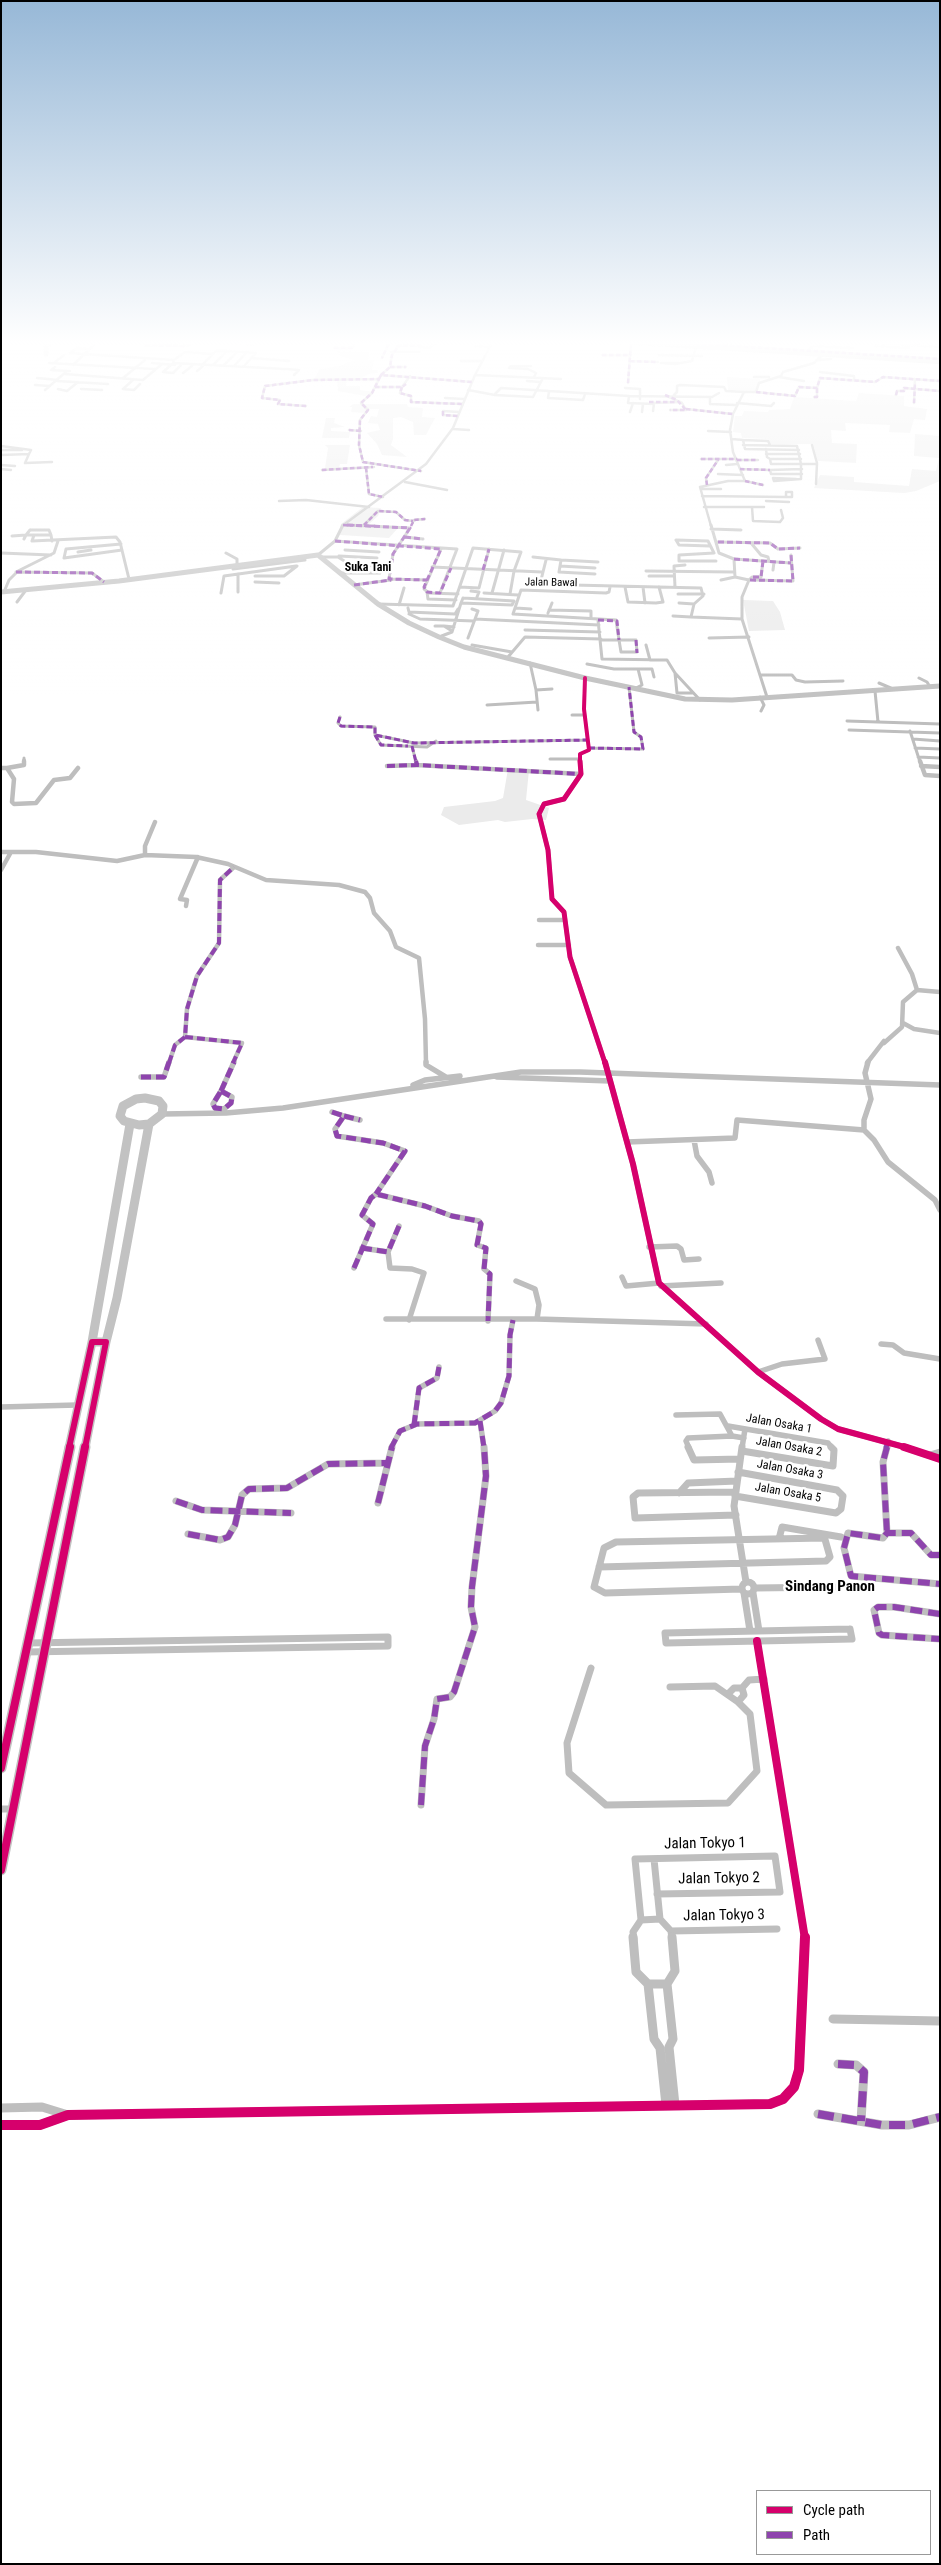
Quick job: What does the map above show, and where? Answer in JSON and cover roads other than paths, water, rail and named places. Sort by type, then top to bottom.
[{"type":"street","points":[[26,461],[25,463],[52,462]]},
{"type":"street","points":[[363,461],[364,463],[420,471]]},
{"type":"street","points":[[319,556],[335,541],[343,525],[420,471],[428,461]]},
{"type":"street","points":[[707,486],[708,473],[717,461]]},
{"type":"street","points":[[731,461],[743,461]]},
{"type":"street","points":[[726,465],[737,461]]},
{"type":"street","points":[[737,461],[745,481]]},
{"type":"street","points":[[770,461],[771,464],[817,463],[816,484]]},
{"type":"street","points":[[796,479],[773,478],[774,481],[801,479],[801,462]]},
{"type":"street","points":[[1,465],[15,466]]},
{"type":"street","points":[[322,470],[386,466]]},
{"type":"street","points":[[366,468],[369,494],[383,497]]},
{"type":"street","points":[[1,469],[11,470]]},
{"type":"street","points":[[740,469],[802,469]]},
{"type":"street","points":[[754,470],[756,483]]},
{"type":"street","points":[[770,470],[771,474],[802,474]]},
{"type":"street","points":[[718,474],[743,475]]},
{"type":"street","points":[[700,489],[707,486],[745,481],[763,485]]},
{"type":"street","points":[[405,482],[425,484],[447,490]]},
{"type":"street","points":[[425,484],[431,482]]},
{"type":"street","points":[[700,489],[721,489]]},
{"type":"street","points":[[700,489],[711,529],[718,542],[719,553]]},
{"type":"street","points":[[772,496],[773,492]]},
{"type":"street","points":[[702,496],[742,498],[786,497]]},
{"type":"street","points":[[704,507],[765,507],[766,496]]},
{"type":"street","points":[[279,501],[306,500],[308,502],[369,507]]},
{"type":"street","points":[[766,501],[789,502]]},
{"type":"street","points":[[752,507],[753,521],[780,522],[782,518],[779,501]]},
{"type":"street","points":[[364,525],[378,511],[381,505]]},
{"type":"street","points":[[378,511],[395,511],[405,520],[424,520]]},
{"type":"street","points":[[391,580],[389,579],[391,561],[397,545],[405,537],[413,521]]},
{"type":"street","points":[[343,525],[410,528]]},
{"type":"street","points":[[25,537],[30,530],[47,529],[50,531],[52,541]]},
{"type":"street","points":[[711,529],[741,530]]},
{"type":"street","points":[[34,535],[32,541],[83,542],[118,540]]},
{"type":"street","points":[[12,536],[17,538],[51,535]]},
{"type":"street","points":[[58,542],[111,537],[118,540],[121,544],[130,579]]},
{"type":"street","points":[[405,537],[423,537],[419,547]]},
{"type":"street","points":[[710,546],[678,545],[676,540],[706,540],[710,546],[714,553]]},
{"type":"street","points":[[335,541],[458,550],[440,593]]},
{"type":"street","points":[[2,592],[16,572],[55,552],[58,542]]},
{"type":"street","points":[[78,557],[78,552],[83,542]]},
{"type":"street","points":[[718,542],[771,543],[778,549],[800,548]]},
{"type":"street","points":[[751,543],[761,555],[768,557],[768,561]]},
{"type":"street","points":[[78,552],[121,544]]},
{"type":"street","points":[[114,545],[66,549],[64,558],[122,550]]},
{"type":"street","points":[[339,556],[350,545]]},
{"type":"street","points":[[682,545],[685,555]]},
{"type":"street","points":[[696,546],[699,556]]},
{"type":"street","points":[[452,606],[456,600],[472,548],[489,548],[522,553],[514,571],[510,594]]},
{"type":"street","points":[[460,587],[479,588],[489,548]]},
{"type":"street","points":[[441,549],[424,587],[428,600],[456,600]]},
{"type":"street","points":[[344,550],[379,552]]},
{"type":"street","points":[[492,593],[504,550]]},
{"type":"street","points":[[1,553],[50,555]]},
{"type":"street","points":[[226,553],[237,560],[238,565]]},
{"type":"street","points":[[713,563],[679,561],[678,555],[699,556],[719,553],[731,556],[734,560],[791,563]]},
{"type":"street","points":[[721,580],[734,577],[750,580],[793,581],[791,555]]},
{"type":"street","points":[[319,556],[378,604],[409,623],[464,647],[510,655]]},
{"type":"street","points":[[228,569],[319,556],[378,558]]},
{"type":"street","points":[[339,556],[349,564],[376,566]]},
{"type":"street","points":[[533,557],[546,560],[598,562]]},
{"type":"street","points":[[221,593],[223,576],[255,574],[284,576],[308,558]]},
{"type":"street","points":[[540,584],[546,560]]},
{"type":"street","points":[[555,584],[562,560]]},
{"type":"street","points":[[734,560],[734,577]]},
{"type":"street","points":[[763,562],[774,563]]},
{"type":"street","points":[[763,562],[761,577],[752,577],[742,597],[742,619],[767,697]]},
{"type":"street","points":[[675,587],[674,571],[676,565],[713,563]]},
{"type":"street","points":[[713,563],[717,572]]},
{"type":"street","points":[[773,570],[774,563]]},
{"type":"street","points":[[2,592],[104,582],[238,565],[255,565]]},
{"type":"street","points":[[255,565],[255,584],[279,583]]},
{"type":"street","points":[[255,574],[296,566]]},
{"type":"street","points":[[560,566],[594,568]]},
{"type":"street","points":[[432,567],[542,572]]},
{"type":"street","points":[[268,576],[276,569]]},
{"type":"street","points":[[16,572],[42,574],[71,570],[92,573],[104,582]]},
{"type":"street","points":[[646,570],[734,572]]},
{"type":"street","points":[[529,590],[532,572]]},
{"type":"street","points":[[559,572],[595,574]]},
{"type":"street","points":[[339,573],[380,573]]},
{"type":"street","points":[[238,574],[238,592]]},
{"type":"street","points":[[648,576],[674,576]]},
{"type":"street","points":[[354,585],[389,582],[391,580],[426,580]]},
{"type":"street","points":[[530,584],[702,588],[704,594]]},
{"type":"street","points":[[559,592],[561,585]]},
{"type":"street","name":"Jalan Bawal","points":[[516,608],[518,595],[521,590],[609,592],[610,587]]},
{"type":"street","points":[[625,587],[628,602],[646,603],[663,602],[659,587]]},
{"type":"street","points":[[643,587],[646,603]]},
{"type":"street","points":[[399,605],[404,588]]},
{"type":"street","points":[[17,602],[26,590]]},
{"type":"street","points":[[471,591],[478,592],[477,597]]},
{"type":"street","points":[[427,592],[458,594]]},
{"type":"street","points":[[484,593],[518,595]]},
{"type":"street","points":[[678,594],[704,594]]},
{"type":"street","points":[[691,616],[694,604],[704,594]]},
{"type":"street","points":[[439,637],[453,629],[461,603],[464,597],[514,601],[512,605],[461,603]]},
{"type":"street","points":[[538,638],[552,603]]},
{"type":"street","points":[[679,603],[694,604]]},
{"type":"street","points":[[378,604],[452,606],[458,609],[457,614],[409,612],[408,608]]},
{"type":"street","points":[[510,655],[522,638],[601,639],[619,640],[636,640],[637,653],[621,652],[619,640],[617,621],[599,620],[591,617],[514,615],[516,608],[531,609]]},
{"type":"street","points":[[468,638],[477,610],[472,609]]},
{"type":"street","points":[[549,610],[592,611],[591,617]]},
{"type":"street","points":[[409,614],[418,618],[599,625]]},
{"type":"street","points":[[673,616],[742,619]]},
{"type":"street","points":[[599,620],[602,659],[667,660],[675,673],[700,700]]},
{"type":"street","points":[[435,626],[453,629]]},
{"type":"street","points":[[525,630],[600,632]]},
{"type":"street","points":[[709,638],[749,637]]},
{"type":"street","points":[[472,645],[585,678],[700,700],[940,686]]},
{"type":"street","points":[[646,645],[650,660]]},
{"type":"street","points":[[530,663],[538,710]]},
{"type":"street","points":[[587,664],[614,669],[652,669],[654,677]]},
{"type":"street","points":[[636,688],[642,684],[638,669]]},
{"type":"street","points":[[675,673],[677,693],[692,693]]},
{"type":"street","points":[[761,676],[792,675],[796,680],[812,682],[843,681]]},
{"type":"street","points":[[585,678],[585,714],[589,748]]},
{"type":"street","points":[[919,678],[930,687]]},
{"type":"street","points":[[879,684],[888,685],[893,689]]},
{"type":"street","points":[[629,687],[634,732],[640,736],[644,748],[589,748],[580,754],[581,774],[564,799],[544,804],[539,814],[548,850],[552,899],[564,912],[573,968],[610,1081],[627,1142],[649,1247],[660,1284],[758,1372],[821,1419],[838,1429],[888,1441],[940,1459]]},
{"type":"street","points":[[536,690],[552,689]]},
{"type":"street","points":[[875,691],[878,722]]},
{"type":"street","points":[[760,698],[764,705],[761,711]]},
{"type":"street","points":[[487,705],[537,702]]},
{"type":"street","points":[[572,715],[585,714]]},
{"type":"street","points":[[340,717],[338,723],[341,726],[375,727],[374,735],[381,745],[430,746],[436,741]]},
{"type":"street","points":[[847,721],[940,724]]},
{"type":"street","points":[[902,723],[908,731],[925,774],[940,776]]},
{"type":"street","points":[[916,723],[918,732]]},
{"type":"street","points":[[849,730],[940,732]]},
{"type":"street","points":[[374,735],[414,743],[436,741],[588,740]]},
{"type":"street","points":[[912,740],[940,741]]},
{"type":"street","points":[[412,746],[417,765]]},
{"type":"street","points":[[915,748],[940,749]]},
{"type":"street","points":[[918,757],[940,758]]},
{"type":"street","points":[[1,768],[24,765],[24,758]]},
{"type":"street","points":[[550,759],[580,759]]},
{"type":"street","points":[[387,766],[417,765],[581,774]]},
{"type":"street","points":[[921,766],[940,767]]},
{"type":"street","points":[[7,768],[14,779],[12,802],[14,804],[36,803],[42,799],[54,780],[70,778],[78,768]]},
{"type":"street","points":[[145,855],[145,846],[155,822]]},
{"type":"street","points":[[1,852],[36,852],[117,861],[145,855],[198,857],[234,867],[266,880],[353,888],[365,892],[370,898],[374,913],[390,931],[396,947],[419,958],[425,1019],[426,1065],[446,1077]]},
{"type":"street","points":[[1,870],[11,852]]},
{"type":"street","points":[[186,906],[187,900],[180,899],[198,857]]},
{"type":"street","points":[[185,1037],[187,1009],[197,976],[220,943],[220,880],[234,867]]},
{"type":"street","points":[[539,920],[565,920]]},
{"type":"street","points":[[538,945],[569,946]]},
{"type":"street","points":[[898,948],[912,974],[917,990]]},
{"type":"street","points":[[917,990],[940,992]]},
{"type":"street","points":[[864,1130],[864,1120],[871,1099],[865,1073],[867,1064],[874,1052],[900,1030],[903,1023],[903,1002],[913,996],[917,990]]},
{"type":"street","points":[[903,1023],[914,1029],[940,1033]]},
{"type":"street","points":[[141,1077],[164,1077],[175,1045],[185,1037],[242,1042],[221,1091]]},
{"type":"street","points":[[403,1089],[424,1080],[446,1077],[549,1071],[940,1086]]},
{"type":"street","points":[[162,1114],[162,1106],[159,1101],[152,1099],[136,1099],[123,1106],[120,1111],[120,1116],[130,1124],[149,1124],[162,1114],[260,1110],[486,1076],[610,1081]]},
{"type":"street","points":[[332,1112],[360,1120]]},
{"type":"street","points":[[344,1116],[335,1129],[337,1136],[383,1143],[405,1151],[376,1194],[371,1198],[362,1215],[373,1224],[354,1268]]},
{"type":"street","points":[[627,1142],[735,1138],[738,1120],[864,1130],[874,1140],[888,1162],[935,1200],[940,1210]]},
{"type":"street","points":[[1,1768],[92,1342],[130,1124]]},
{"type":"street","points":[[1,1870],[7,1809],[45,1647],[106,1342],[117,1298],[149,1124]]},
{"type":"street","points":[[694,1140],[697,1156],[709,1172],[712,1183]]},
{"type":"street","points":[[376,1194],[480,1222],[476,1244],[486,1248],[484,1269],[490,1274],[488,1321]]},
{"type":"street","points":[[399,1226],[388,1252],[390,1268],[412,1269],[424,1273],[409,1320]]},
{"type":"street","points":[[649,1247],[677,1246],[684,1260],[699,1259]]},
{"type":"street","points":[[362,1248],[388,1252]]},
{"type":"street","points":[[622,1277],[622,1283],[626,1286],[721,1283]]},
{"type":"street","points":[[516,1281],[535,1289],[539,1305],[537,1319]]},
{"type":"street","points":[[386,1319],[488,1321],[537,1319],[706,1324]]},
{"type":"street","points":[[378,1503],[395,1436],[405,1428],[414,1425],[465,1424],[480,1421],[490,1415],[500,1403],[509,1376],[510,1335],[514,1320]]},
{"type":"street","points":[[758,1372],[782,1364],[825,1359],[818,1340]]},
{"type":"street","points":[[92,1342],[106,1342]]},
{"type":"street","points":[[881,1344],[894,1345],[904,1352],[940,1360]]},
{"type":"street","points":[[414,1425],[419,1388],[437,1378],[439,1367]]},
{"type":"street","points":[[1,1406],[77,1406]]},
{"type":"street","points":[[676,1415],[720,1414],[724,1416],[732,1436]]},
{"type":"street","points":[[421,1805],[425,1746],[434,1719],[436,1699],[450,1697],[454,1692],[475,1627],[471,1607],[472,1587],[486,1476],[485,1452],[480,1421]]},
{"type":"street","name":"Jalan Osaka 1","points":[[728,1426],[828,1443],[834,1450],[833,1466]]},
{"type":"street","points":[[745,1429],[735,1494],[739,1540],[746,1582]]},
{"type":"street","points":[[740,1459],[694,1460],[686,1441],[688,1438],[732,1436],[744,1438]]},
{"type":"street","points":[[888,1441],[883,1462],[888,1533]]},
{"type":"street","name":"Jalan Osaka 2","points":[[742,1451],[833,1466]]},
{"type":"street","points":[[930,1455],[940,1452]]},
{"type":"street","points":[[188,1534],[225,1540],[232,1533],[242,1495],[249,1489],[278,1490],[287,1488],[326,1464],[387,1463]]},
{"type":"street","name":"Jalan Osaka 3","points":[[738,1472],[837,1490],[843,1496],[841,1509],[836,1513]]},
{"type":"street","points":[[679,1493],[688,1483],[737,1481]]},
{"type":"street","name":"Jalan Osaka 5","points":[[736,1515],[635,1518],[634,1495],[679,1493],[735,1494],[836,1513]]},
{"type":"street","points":[[176,1501],[202,1510],[291,1512]]},
{"type":"street","points":[[778,1539],[782,1527],[841,1538]]},
{"type":"street","points":[[940,1555],[931,1555],[915,1535],[911,1533],[888,1533],[883,1538],[848,1533],[844,1548],[851,1576],[940,1584]]},
{"type":"street","points":[[599,1568],[826,1561],[830,1557],[824,1536]]},
{"type":"street","points":[[824,1536],[778,1539],[616,1542],[604,1548],[594,1587],[605,1592],[754,1591],[834,1587]]},
{"type":"street","points":[[746,1582],[754,1585],[759,1631]]},
{"type":"street","points":[[746,1582],[743,1583],[742,1591],[750,1631]]},
{"type":"street","points":[[940,1614],[894,1607],[878,1607],[874,1610],[879,1633],[882,1635],[903,1638],[940,1639]]},
{"type":"street","points":[[850,1629],[852,1639],[666,1643],[665,1633],[759,1631],[850,1629]]},
{"type":"street","points":[[804,1630],[806,1640]]},
{"type":"street","points":[[26,1648],[45,1647],[388,1637],[388,1646],[45,1647]]},
{"type":"street","points":[[1,2125],[40,2124],[68,2115],[770,2104],[783,2099],[794,2086],[799,2070],[805,1934],[757,1641]]},
{"type":"street","points":[[591,1668],[567,1743],[569,1773],[606,1805],[728,1803],[757,1771],[750,1714],[738,1702],[714,1686],[670,1687]]},
{"type":"street","points":[[728,1694],[734,1688],[742,1688],[749,1680],[764,1679]]},
{"type":"street","points":[[738,1702],[744,1695],[742,1688]]},
{"type":"street","name":"Jalan Tokyo 1","points":[[641,1920],[635,1859],[775,1856],[780,1892]]},
{"type":"street","points":[[654,1858],[660,1919],[672,1931],[675,1971],[667,1984],[673,2039],[664,2047]]},
{"type":"street","name":"Jalan Tokyo 2","points":[[657,1894],[780,1892]]},
{"type":"street","points":[[660,1919],[641,1920],[632,1932],[636,1972],[648,1984],[654,2039],[664,2047],[670,2105]]},
{"type":"street","name":"Jalan Tokyo 3","points":[[672,1931],[777,1929]]},
{"type":"street","points":[[648,1984],[667,1984]]},
{"type":"street","points":[[833,2019],[940,2021]]},
{"type":"street","points":[[838,2064],[856,2065],[864,2072],[861,2121]]},
{"type":"street","points":[[1,2108],[42,2107],[68,2115]]},
{"type":"street","points":[[818,2114],[882,2125],[909,2125],[940,2117]]},
{"type":"district","name":"Suka Tani","points":[[368,568]]},
{"type":"district","name":"Sindang Panon","points":[[830,1587]]}]
